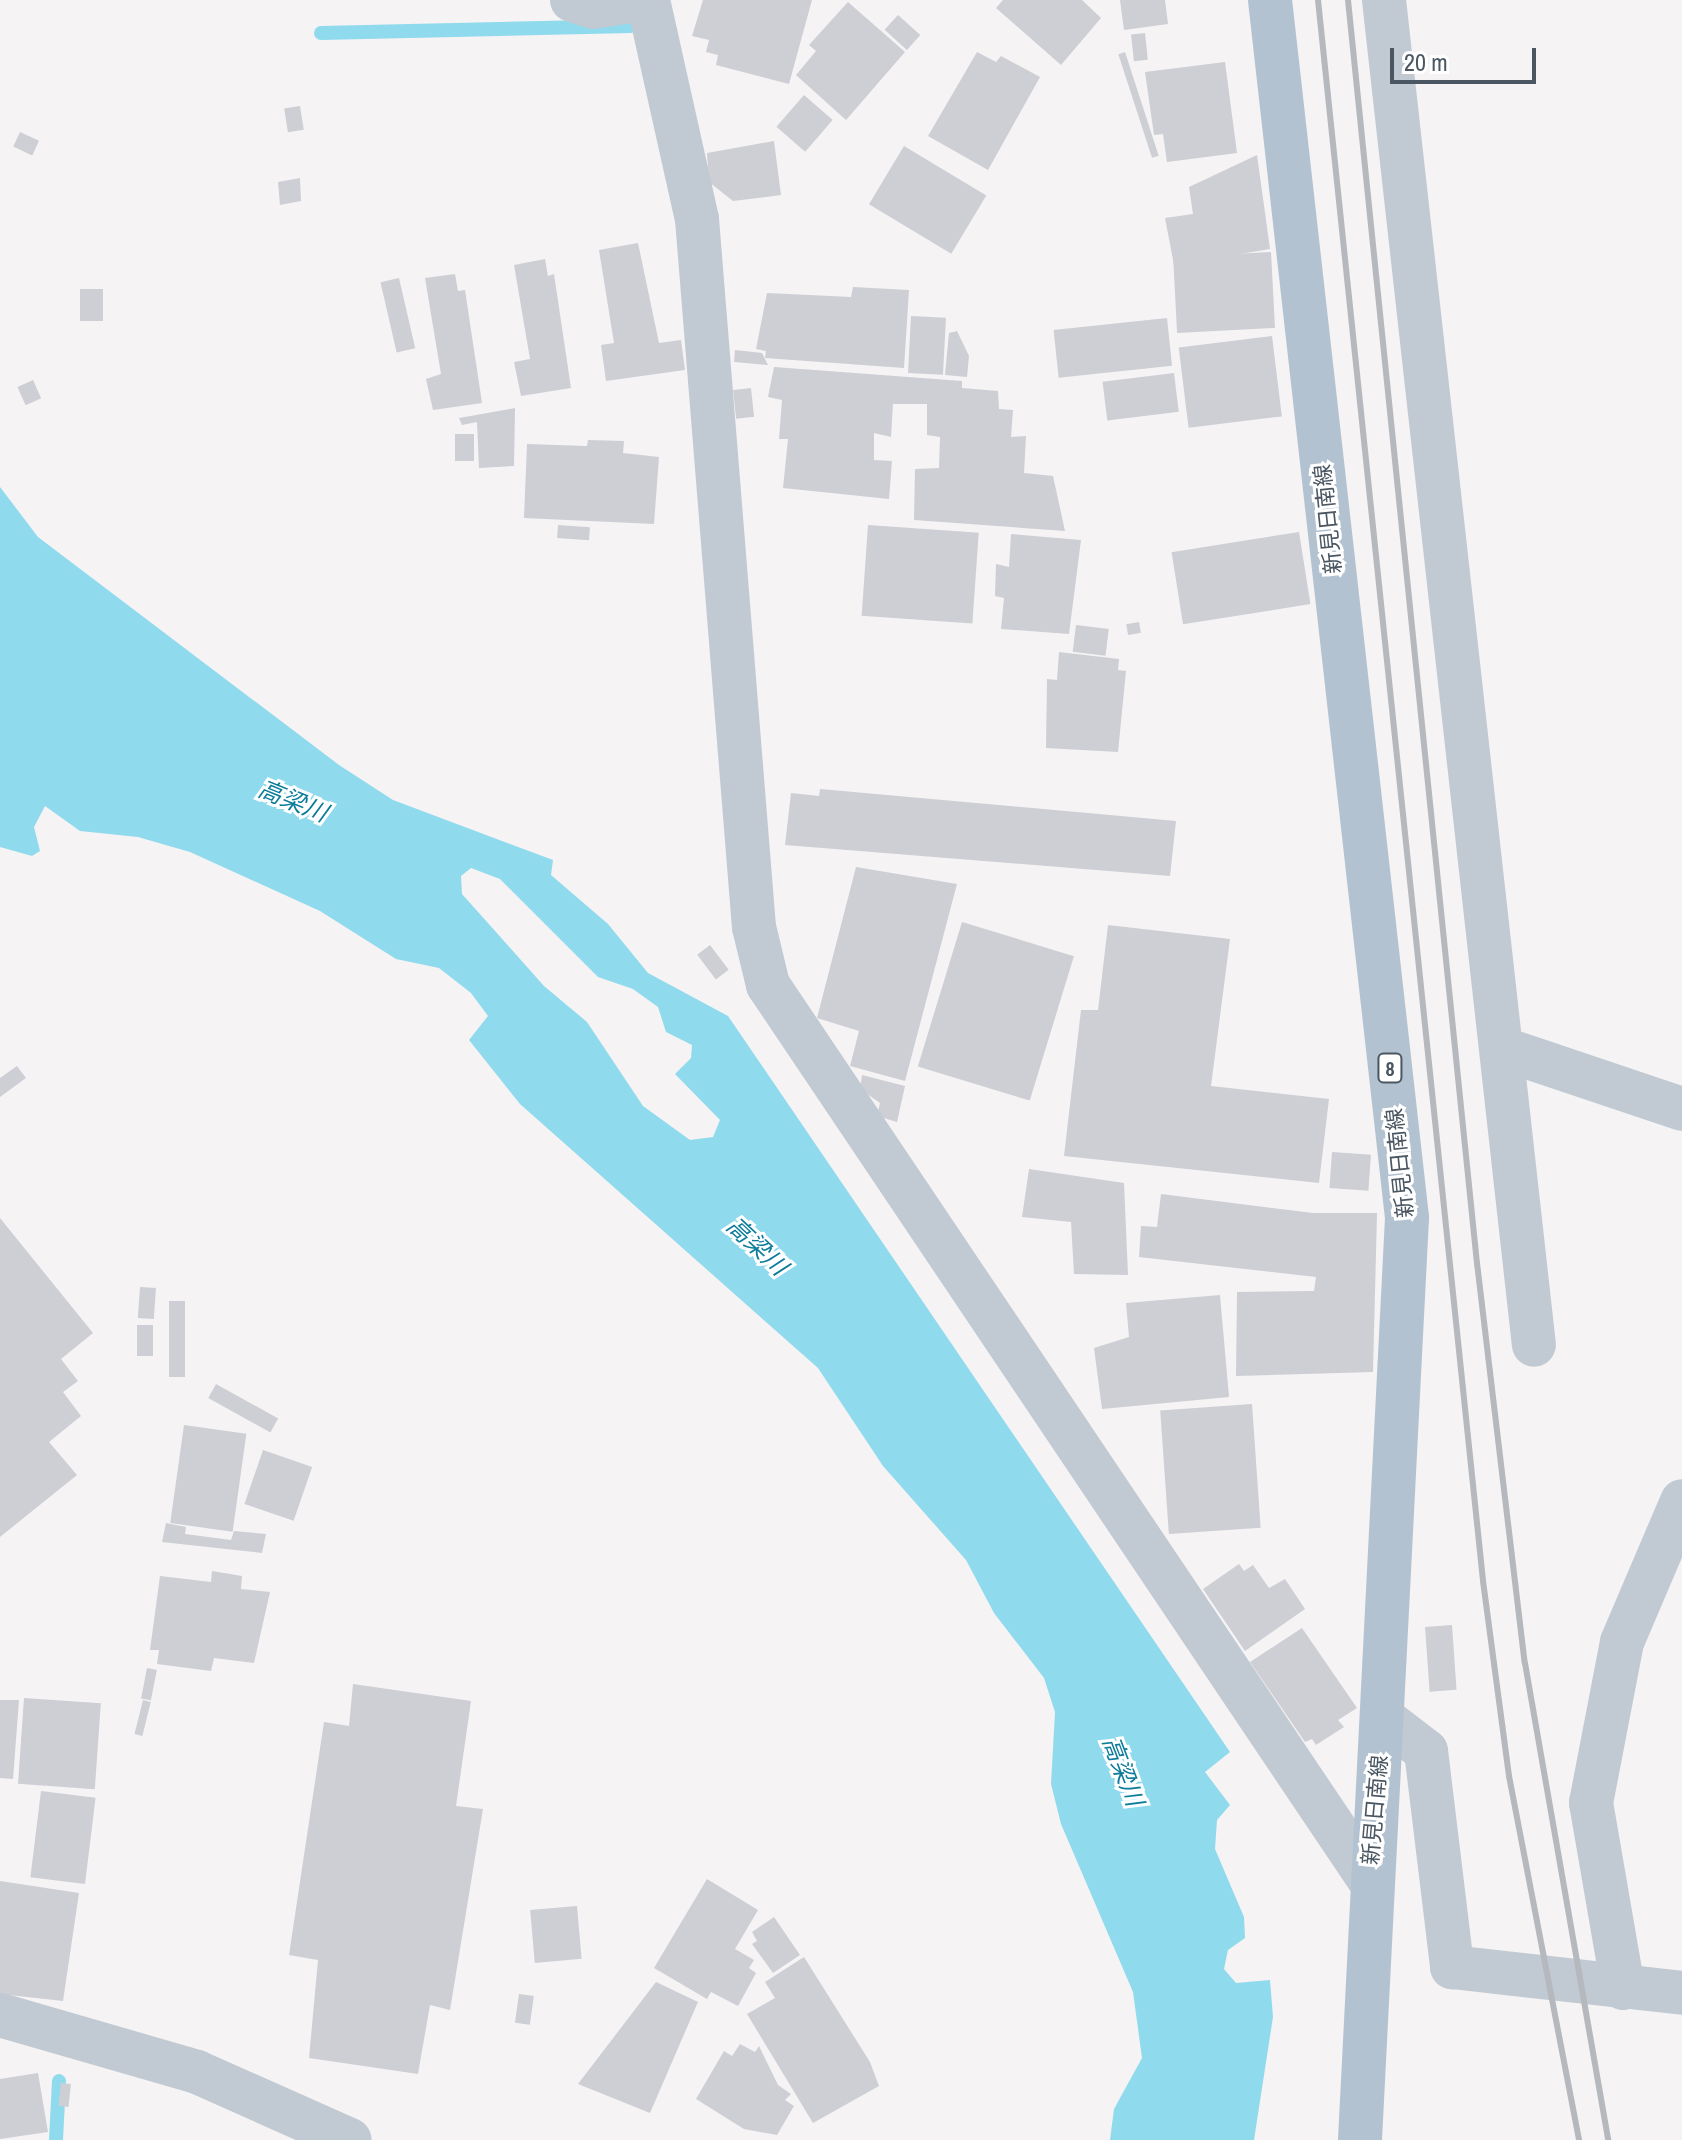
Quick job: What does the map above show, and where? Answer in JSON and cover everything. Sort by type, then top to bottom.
[{"type":"main road","name":"新見日南線","points":[[1270,0],[1407,1218],[1383,1718],[1370,1881],[1360,2140]]},
{"type":"street","points":[[572,0],[593,7],[637,0]]},
{"type":"street","points":[[648,0],[697,219],[750,881],[768,985],[1370,1881]]},
{"type":"street","points":[[1384,0],[1504,1049],[1534,1345]]},
{"type":"street","points":[[1504,1049],[1682,1109]]},
{"type":"street","points":[[1623,1988],[1591,1803],[1622,1642],[1682,1501]]},
{"type":"street","points":[[1383,1718],[1426,1751],[1452,1967],[1682,1993]]},
{"type":"street","points":[[0,2015],[197,2072],[350,2140]]},
{"type":"water","name":"高梁川","points":[[0,487],[38,537],[339,765],[393,800],[553,860],[551,875],[608,924],[648,973],[728,1016],[1230,1752],[1205,1772],[1230,1805],[1217,1820],[1215,1849],[1244,1917],[1245,1938],[1228,1950],[1224,1969],[1236,1983],[1270,1980],[1273,2017],[1254,2140],[1110,2140],[1114,2109],[1142,2058],[1133,1992],[1061,1824],[1051,1784],[1055,1712],[1044,1678],[994,1613],[966,1560],[883,1466],[818,1368],[520,1104],[469,1040],[488,1016],[471,993],[439,968],[396,959],[320,911],[190,852],[138,837],[80,831],[45,806],[34,827],[40,851],[32,856],[0,847]],"holes":[[[471,868],[500,879],[598,977],[633,989],[658,1007],[666,1032],[692,1045],[691,1058],[675,1074],[720,1120],[713,1137],[690,1140],[643,1106],[587,1022],[544,986],[462,894],[461,876]]]},
{"type":"building","points":[[703,0],[812,0],[789,84],[716,65],[718,55],[706,52],[709,40],[692,36]]},
{"type":"building","points":[[1003,0],[1082,0],[1101,18],[1061,65],[996,8]]},
{"type":"building","points":[[1120,0],[1165,0],[1168,24],[1124,30]]},
{"type":"building","points":[[848,2],[905,52],[846,120],[796,75],[816,51],[809,45]]},
{"type":"building","points":[[898,15],[920,35],[907,50],[885,30]]},
{"type":"building","points":[[1145,33],[1148,60],[1134,61],[1131,34]]},
{"type":"building","points":[[977,52],[996,62],[1001,56],[1040,77],[988,170],[928,136]]},
{"type":"building","points":[[1125,52],[1159,156],[1152,158],[1118,54]]},
{"type":"building","points":[[1225,62],[1237,153],[1167,162],[1163,134],[1154,135],[1145,72]]},
{"type":"building","points":[[804,95],[833,120],[805,152],[776,127]]},
{"type":"building","points":[[300,106],[304,130],[288,132],[284,109]]},
{"type":"building","points":[[20,132],[39,141],[32,155],[13,147]]},
{"type":"building","points":[[774,141],[781,195],[733,201],[709,182],[707,153]]},
{"type":"building","points":[[904,146],[986,195],[951,254],[869,204]]},
{"type":"building","points":[[1257,155],[1270,249],[1174,265],[1165,218],[1193,214],[1189,187]]},
{"type":"building","points":[[300,178],[301,201],[280,205],[278,182]]},
{"type":"building","points":[[638,243],[659,343],[681,340],[685,370],[606,381],[601,345],[614,343],[599,250]]},
{"type":"building","points":[[1271,252],[1275,328],[1177,333],[1173,257]]},
{"type":"building","points":[[545,259],[548,276],[554,274],[571,388],[521,396],[514,362],[530,359],[514,265]]},
{"type":"building","points":[[455,274],[458,291],[465,290],[482,403],[433,410],[426,379],[441,374],[425,278]]},
{"type":"building","points":[[399,278],[415,348],[397,352],[380,282]]},
{"type":"building","points":[[853,287],[909,290],[904,368],[765,358],[766,351],[756,349],[767,293],[851,297]]},
{"type":"building","points":[[80,289],[103,289],[103,321],[80,321]]},
{"type":"building","points":[[911,316],[946,318],[943,375],[908,373]]},
{"type":"building","points":[[1167,318],[1172,366],[1059,378],[1054,330]]},
{"type":"building","points":[[957,331],[969,356],[967,377],[945,375],[949,333]]},
{"type":"building","points":[[1272,336],[1282,416],[1189,428],[1179,347]]},
{"type":"building","points":[[735,350],[762,353],[768,365],[734,362]]},
{"type":"building","points":[[774,367],[962,381],[962,388],[998,391],[999,409],[1013,410],[1011,437],[1026,436],[1024,473],[1053,476],[1065,531],[914,520],[915,469],[939,468],[940,437],[927,435],[927,404],[893,404],[891,437],[874,433],[874,460],[892,461],[889,499],[783,488],[788,439],[779,439],[782,400],[768,397]]},
{"type":"building","points":[[1174,373],[1179,412],[1107,420],[1103,382]]},
{"type":"building","points":[[33,380],[41,398],[26,405],[17,387]]},
{"type":"building","points":[[751,388],[754,417],[736,419],[733,390]]},
{"type":"building","points":[[515,408],[514,466],[479,468],[477,422],[462,425],[459,418]]},
{"type":"building","points":[[455,434],[474,434],[474,461],[455,461]]},
{"type":"building","points":[[588,440],[624,441],[623,453],[659,457],[654,524],[524,518],[527,444],[587,446]]},
{"type":"building","points":[[558,525],[590,527],[589,540],[557,538]]},
{"type":"building","points":[[868,525],[979,533],[972,624],[862,616]]},
{"type":"building","points":[[1299,532],[1310,604],[1183,624],[1172,552]]},
{"type":"building","points":[[1011,534],[1081,540],[1069,634],[1001,629],[1004,598],[995,596],[996,564],[1009,567]]},
{"type":"building","points":[[1139,622],[1141,633],[1128,635],[1126,624]]},
{"type":"building","points":[[1076,625],[1109,629],[1105,656],[1073,652]]},
{"type":"building","points":[[1059,652],[1119,659],[1118,670],[1126,671],[1118,752],[1046,748],[1047,679],[1057,680]]},
{"type":"building","points":[[820,789],[1176,821],[1170,876],[785,845],[791,793],[819,796]]},
{"type":"building","points":[[856,867],[957,884],[905,1081],[850,1066],[859,1031],[817,1018]]},
{"type":"building","points":[[962,922],[1074,956],[1030,1101],[918,1066]]},
{"type":"building","points":[[1108,925],[1230,939],[1211,1086],[1329,1099],[1319,1183],[1064,1156],[1081,1010],[1098,1010]]},
{"type":"building","points":[[710,945],[729,970],[716,979],[697,955]]},
{"type":"building","points":[[17,1066],[26,1078],[0,1097],[0,1078]]},
{"type":"building","points":[[862,1075],[905,1086],[897,1122],[877,1116],[880,1103],[860,1089]]},
{"type":"building","points":[[1332,1152],[1371,1155],[1368,1191],[1329,1188]]},
{"type":"building","points":[[1029,1169],[1124,1183],[1128,1275],[1074,1274],[1071,1222],[1022,1217]]},
{"type":"building","points":[[1161,1194],[1313,1213],[1377,1213],[1373,1372],[1236,1376],[1237,1292],[1314,1291],[1316,1277],[1139,1257],[1141,1226],[1157,1227]]},
{"type":"building","points":[[0,1218],[93,1333],[61,1359],[78,1381],[63,1392],[81,1416],[49,1442],[77,1475],[0,1537]]},
{"type":"building","points":[[140,1287],[156,1288],[154,1319],[138,1318]]},
{"type":"building","points":[[1220,1295],[1229,1397],[1102,1409],[1094,1348],[1129,1337],[1126,1303]]},
{"type":"building","points":[[169,1301],[185,1301],[185,1377],[169,1377]]},
{"type":"building","points":[[137,1325],[153,1325],[153,1356],[137,1356]]},
{"type":"building","points":[[216,1384],[278,1418],[270,1432],[208,1398]]},
{"type":"building","points":[[1252,1404],[1261,1528],[1169,1534],[1160,1410]]},
{"type":"building","points":[[184,1425],[246,1434],[233,1532],[170,1523]]},
{"type":"building","points":[[263,1450],[312,1467],[294,1521],[244,1504]]},
{"type":"building","points":[[166,1523],[186,1527],[185,1534],[231,1540],[234,1531],[266,1534],[262,1553],[162,1542]]},
{"type":"building","points":[[1239,1564],[1244,1571],[1253,1565],[1269,1588],[1285,1579],[1305,1609],[1245,1651],[1203,1589]]},
{"type":"building","points":[[212,1571],[242,1576],[241,1589],[270,1592],[254,1663],[214,1658],[211,1671],[157,1664],[159,1650],[150,1650],[160,1576],[211,1582]]},
{"type":"building","points":[[1452,1625],[1457,1690],[1430,1692],[1425,1627]]},
{"type":"building","points":[[1302,1628],[1357,1708],[1338,1720],[1344,1727],[1316,1745],[1312,1739],[1305,1742],[1250,1662]]},
{"type":"building","points":[[147,1668],[157,1670],[151,1700],[141,1698]]},
{"type":"building","points":[[353,1684],[471,1701],[456,1806],[483,1809],[450,2010],[430,2005],[418,2074],[309,2058],[318,1960],[289,1955],[324,1722],[349,1726]]},
{"type":"building","points":[[24,1698],[101,1703],[95,1789],[18,1784]]},
{"type":"building","points":[[0,1700],[19,1700],[13,1779],[0,1778]]},
{"type":"building","points":[[143,1700],[151,1702],[142,1736],[135,1734]]},
{"type":"building","points":[[41,1791],[96,1798],[85,1884],[30,1877]]},
{"type":"building","points":[[707,1879],[758,1910],[735,1949],[754,1960],[749,1968],[756,1973],[738,2006],[711,1992],[707,1999],[654,1968]]},
{"type":"building","points":[[0,1881],[79,1893],[63,2001],[0,1994]]},
{"type":"building","points":[[577,1906],[582,1959],[535,1963],[530,1910]]},
{"type":"building","points":[[774,1917],[800,1955],[773,1973],[752,1944],[757,1941],[752,1932]]},
{"type":"building","points":[[804,1957],[870,2062],[879,2086],[813,2123],[747,2014],[775,1998],[765,1982]]},
{"type":"building","points":[[656,1982],[698,2002],[650,2113],[578,2084]]},
{"type":"building","points":[[519,1994],[534,1996],[530,2025],[515,2023]]},
{"type":"building","points":[[740,2044],[755,2052],[759,2046],[778,2085],[791,2094],[785,2100],[794,2106],[777,2135],[744,2129],[696,2099],[724,2051],[732,2056]]},
{"type":"building","points":[[38,2073],[48,2132],[0,2139],[0,2079]]},
{"type":"building","points":[[61,2083],[71,2084],[69,2107],[59,2106]]},
{"type":"waterway","points":[[321,33],[631,26]]},
{"type":"waterway","points":[[56,2140],[59,2081]]},
{"type":"railway","points":[[1318,0],[1483,1581],[1509,1776],[1579,2140]]},
{"type":"railway","points":[[1348,0],[1477,1263],[1525,1663],[1608,2140]]}]
